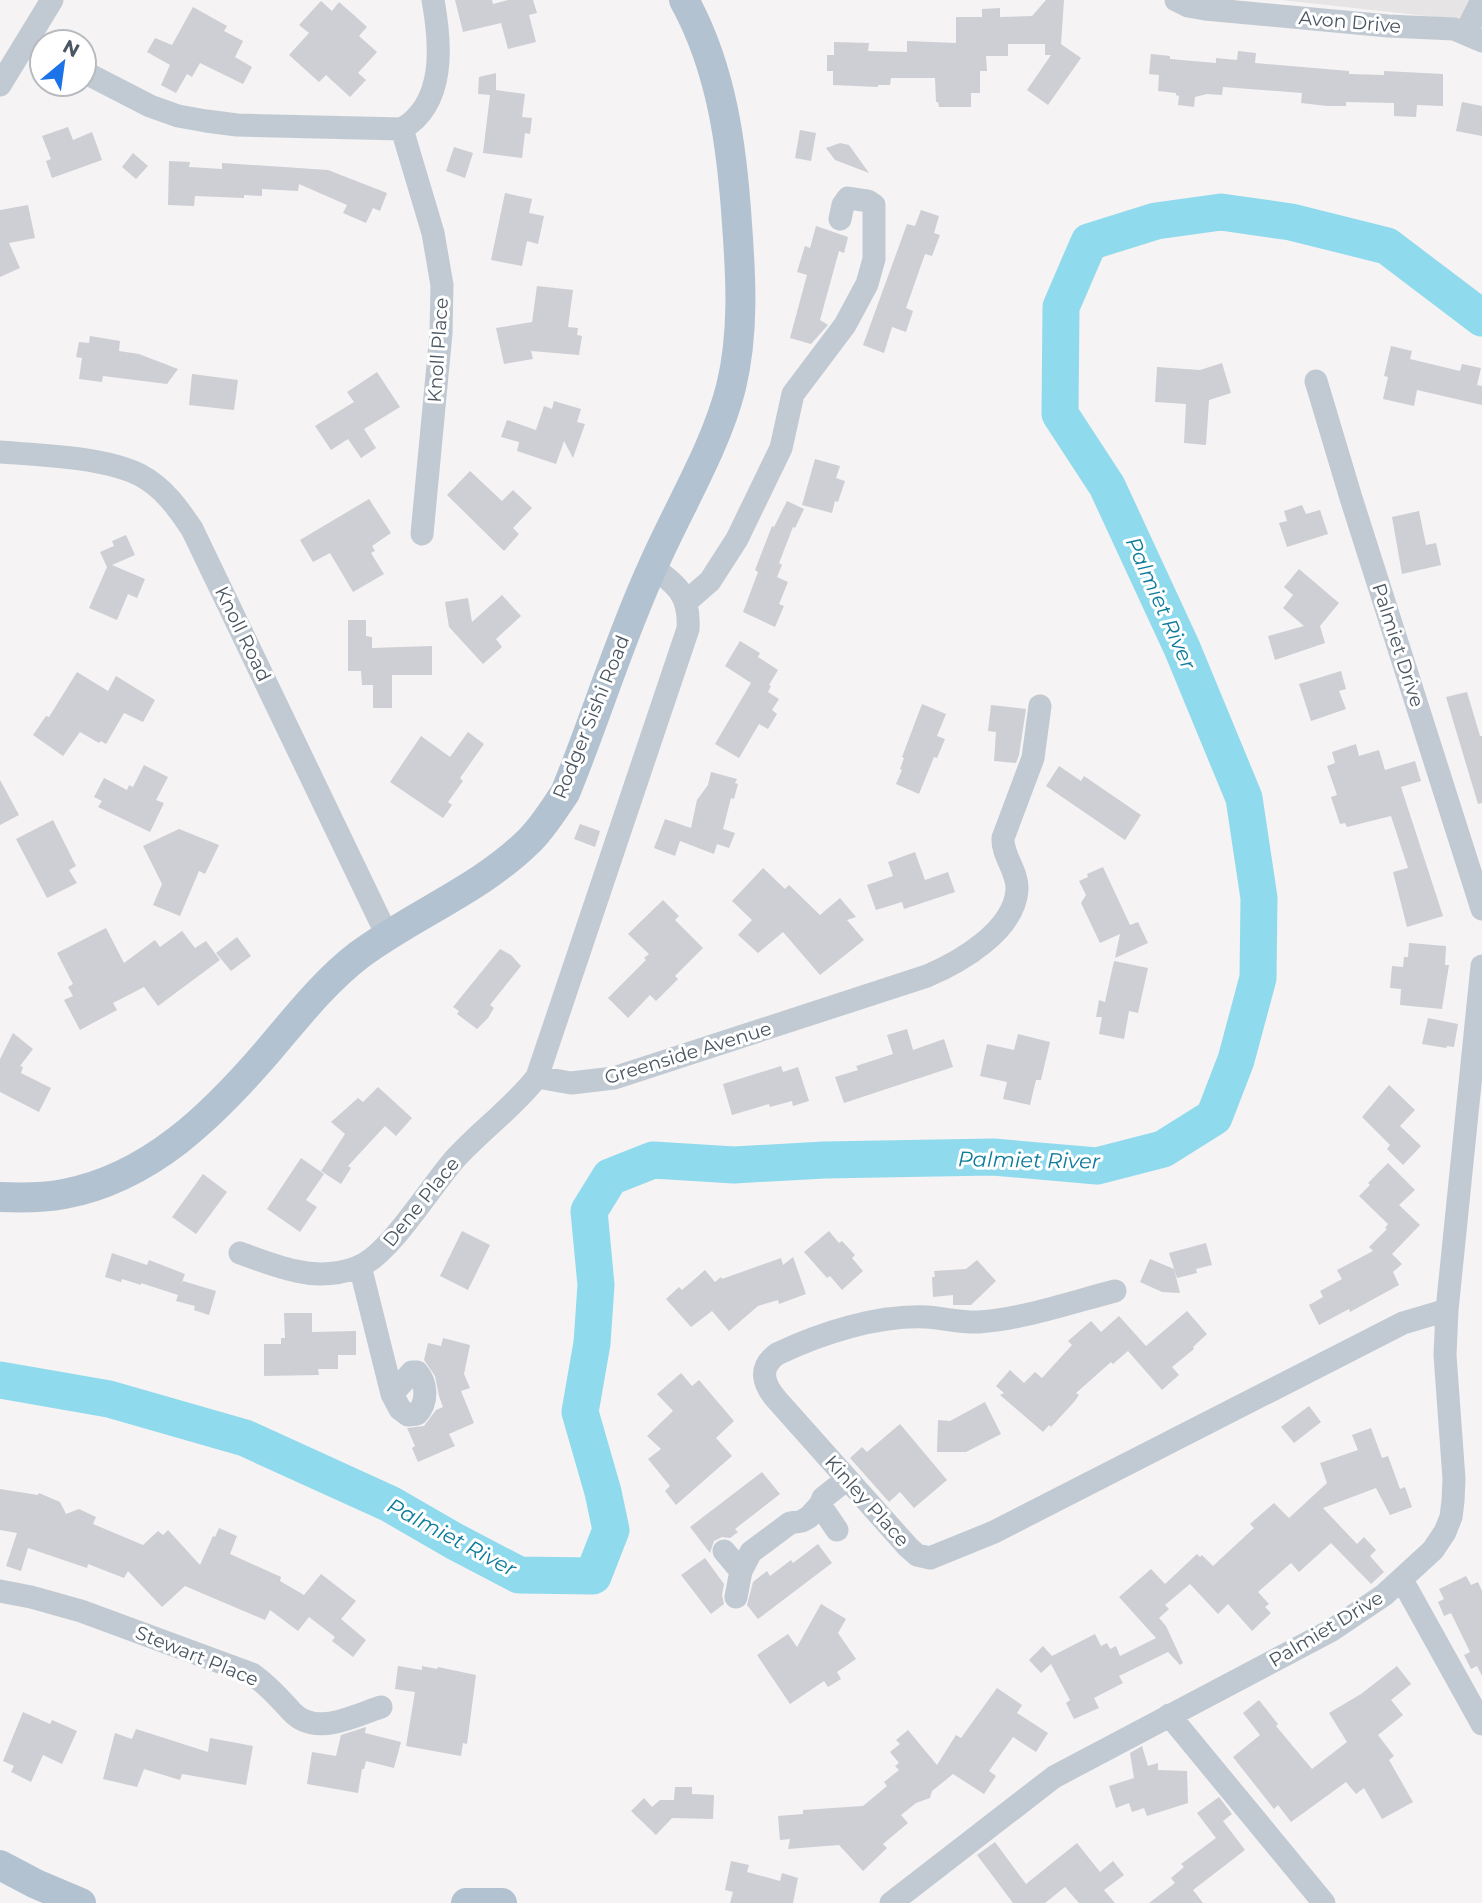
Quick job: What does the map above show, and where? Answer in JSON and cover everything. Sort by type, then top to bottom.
[{"type":"main road","name":"Rodger Sishi Road","points":[[0,1197],[51,1196],[90,1188],[157,1157],[211,1114],[317,993],[357,957],[387,935],[487,875],[514,855],[550,816],[565,793],[626,629],[718,425],[738,348],[741,297],[732,156],[714,71],[704,41],[684,0]]},
{"type":"main road","points":[[0,1866],[81,1903]]},
{"type":"main road","points":[[466,1903],[502,1903]]},
{"type":"street","points":[[41,28],[52,0]]},
{"type":"street","points":[[98,79],[149,106],[178,116],[206,121],[237,125],[402,129],[419,116],[435,80],[440,41],[433,0]]},
{"type":"street","name":"Avon Drive","points":[[1176,0],[1188,6],[1205,9],[1388,26],[1454,29],[1474,36]]},
{"type":"street","points":[[1474,36],[1482,0]]},
{"type":"street","points":[[0,85],[28,55]]},
{"type":"street","name":"Knoll Place","points":[[402,129],[433,233],[442,285],[441,333],[422,534]]},
{"type":"street","points":[[686,602],[710,581],[737,539],[781,448],[793,394],[845,325],[867,284],[874,259],[874,205],[868,201],[848,198],[843,205],[840,219]]},
{"type":"street","name":"Palmiet Drive","points":[[1316,381],[1482,909]]},
{"type":"street","name":"Knoll Road","points":[[0,452],[55,457],[127,469],[164,492],[178,509],[192,529],[387,935]]},
{"type":"street","points":[[537,1077],[688,629],[686,602],[669,579],[652,568]]},
{"type":"street","name":"Greenside Avenue","points":[[537,1077],[570,1083],[614,1078],[927,976],[956,964],[978,948],[1005,919],[1017,890],[1015,874],[1002,844],[1033,758],[1040,706]]},
{"type":"street","name":"Palmiet Drive","points":[[891,1903],[1054,1777],[1354,1617],[1402,1580],[1433,1550],[1445,1532],[1451,1517],[1454,1479],[1445,1355],[1447,1310],[1482,966]]},
{"type":"street","name":"Dene Place","points":[[240,1253],[299,1272],[328,1274],[360,1266],[387,1244],[460,1153],[528,1089],[537,1077]]},
{"type":"street","points":[[360,1266],[392,1394]]},
{"type":"street","name":"Kinley Place","points":[[1115,1291],[1007,1318],[979,1322],[926,1317],[877,1321],[777,1354],[769,1360],[764,1374],[769,1391],[908,1547],[917,1555],[930,1558],[993,1532],[1387,1330],[1420,1316],[1447,1310]]},
{"type":"street","points":[[736,1597],[741,1571],[751,1552],[790,1523],[809,1517],[821,1501],[847,1479]]},
{"type":"street","points":[[821,1501],[837,1530]]},
{"type":"street","points":[[724,1551],[741,1571]]},
{"type":"street","points":[[1402,1580],[1482,1724]]},
{"type":"street","name":"Stewart Place","points":[[0,1591],[81,1611],[252,1674],[266,1683],[293,1713],[308,1723],[325,1724],[381,1707]]},
{"type":"street","points":[[1169,1715],[1324,1903]]},
{"type":"shaded area","points":[[1281,0],[1482,0],[1482,31],[1454,19]]},
{"type":"building","points":[[455,0],[492,0],[493,4],[508,0],[533,0],[537,13],[529,15],[536,42],[508,49],[501,23],[463,32]]},
{"type":"building","points":[[1046,0],[1064,0],[1061,44],[1081,58],[1048,105],[1027,90],[1051,55],[1045,55],[1045,44],[1008,44],[1008,56],[986,56],[987,71],[980,71],[980,93],[971,93],[971,107],[939,107],[936,102],[935,78],[891,78],[890,85],[878,87],[833,85],[833,71],[827,71],[827,55],[834,55],[834,42],[869,43],[868,51],[907,52],[907,41],[956,43],[956,17],[982,17],[982,9],[1000,8],[1000,17],[1032,16]]},
{"type":"building","points":[[321,1],[332,11],[339,2],[355,16],[367,27],[359,36],[377,52],[358,73],[366,80],[350,97],[326,75],[319,82],[289,55],[309,33],[299,25]]},
{"type":"building","points":[[193,7],[227,26],[224,31],[243,41],[235,57],[252,67],[243,84],[200,63],[192,77],[187,74],[176,93],[161,85],[170,65],[147,52],[155,38],[172,45]]},
{"type":"building","points":[[1238,51],[1256,53],[1255,63],[1349,71],[1349,74],[1384,75],[1384,71],[1443,74],[1443,106],[1417,105],[1416,117],[1394,116],[1394,103],[1346,102],[1346,106],[1327,106],[1301,103],[1302,93],[1223,87],[1222,95],[1207,94],[1195,97],[1194,107],[1178,105],[1179,96],[1176,93],[1158,91],[1159,75],[1149,74],[1151,54],[1170,56],[1170,59],[1216,63],[1216,58],[1237,60]]},
{"type":"building","points":[[496,73],[496,90],[525,94],[522,117],[532,118],[530,134],[525,133],[522,158],[483,153],[490,95],[478,94],[479,77]]},
{"type":"building","points":[[1462,102],[1482,106],[1482,136],[1456,131]]},
{"type":"building","points":[[68,127],[73,140],[92,132],[102,160],[52,178],[46,161],[51,159],[42,136]]},
{"type":"building","points":[[800,130],[816,133],[811,161],[795,158]]},
{"type":"building","points":[[840,143],[849,145],[869,173],[835,160],[826,148]]},
{"type":"building","points":[[454,147],[473,153],[465,178],[446,171]]},
{"type":"building","points":[[133,153],[148,166],[136,179],[122,167]]},
{"type":"building","points":[[169,161],[190,162],[189,167],[222,169],[222,163],[328,170],[387,193],[380,211],[373,208],[366,223],[343,213],[347,205],[299,184],[298,191],[262,189],[262,196],[244,195],[244,198],[195,196],[194,206],[168,205]]},
{"type":"building","points":[[505,193],[532,199],[529,213],[544,216],[538,244],[527,241],[522,266],[491,260]]},
{"type":"building","points":[[28,205],[35,238],[9,243],[20,268],[0,277],[0,210]]},
{"type":"building","points":[[921,210],[939,216],[934,233],[940,235],[932,256],[925,254],[906,308],[913,311],[906,332],[892,327],[884,353],[863,345],[907,224],[915,226]]},
{"type":"building","points":[[816,226],[848,237],[844,253],[839,251],[820,320],[828,325],[811,344],[790,338],[807,275],[797,272],[805,246],[810,248]]},
{"type":"building","points":[[537,286],[573,290],[568,327],[578,328],[577,335],[582,336],[579,355],[531,351],[533,359],[504,364],[496,328],[532,322]]},
{"type":"building","points":[[90,336],[120,341],[119,351],[139,354],[178,369],[167,384],[103,376],[102,382],[79,379],[82,358],[76,357],[79,342],[89,343]]},
{"type":"building","points":[[1391,346],[1412,351],[1410,359],[1460,371],[1462,364],[1481,368],[1477,385],[1482,386],[1482,405],[1417,390],[1414,406],[1383,399],[1388,377],[1384,376]]},
{"type":"building","points":[[1222,363],[1231,393],[1209,400],[1206,445],[1184,443],[1186,404],[1155,402],[1157,367],[1200,370]]},
{"type":"building","points":[[377,372],[400,407],[364,429],[376,448],[361,458],[348,439],[331,450],[315,426],[354,402],[347,392]]},
{"type":"building","points":[[192,374],[238,380],[234,410],[189,405]]},
{"type":"building","points":[[554,401],[581,409],[577,422],[585,424],[573,458],[564,441],[556,464],[517,451],[519,442],[501,437],[507,420],[536,430],[544,406],[552,409]]},
{"type":"building","points":[[815,459],[840,466],[836,478],[845,481],[832,513],[802,505]]},
{"type":"building","points":[[470,471],[502,501],[513,490],[532,508],[513,528],[519,534],[504,551],[447,495]]},
{"type":"building","points":[[369,499],[391,533],[372,546],[375,551],[371,553],[384,574],[353,592],[330,553],[313,562],[300,540]]},
{"type":"building","points":[[787,501],[804,509],[795,528],[793,527],[779,563],[782,565],[777,577],[788,582],[779,604],[784,606],[775,627],[743,612],[772,526],[774,527]]},
{"type":"building","points":[[1302,505],[1306,514],[1320,510],[1328,534],[1287,547],[1279,523],[1287,521],[1284,511]]},
{"type":"building","points":[[1419,511],[1426,545],[1436,543],[1441,565],[1402,574],[1392,517]]},
{"type":"building","points":[[126,535],[135,555],[112,565],[145,579],[137,598],[128,594],[117,620],[89,608],[107,567],[100,552],[114,546],[112,541]]},
{"type":"building","points":[[1299,569],[1339,603],[1320,626],[1325,643],[1275,660],[1268,636],[1304,626],[1283,608],[1293,595],[1284,587]]},
{"type":"building","points":[[502,595],[521,616],[496,639],[502,647],[483,664],[449,627],[445,602],[468,598],[472,622]]},
{"type":"building","points":[[348,620],[366,620],[366,636],[372,637],[372,648],[432,646],[432,675],[392,675],[392,708],[373,708],[373,685],[362,685],[361,671],[348,671]]},
{"type":"building","points":[[740,641],[760,653],[758,657],[778,670],[768,692],[779,699],[772,710],[777,714],[768,729],[759,724],[739,758],[715,744],[751,683],[725,666]]},
{"type":"building","points":[[1341,671],[1346,689],[1339,691],[1346,709],[1311,721],[1299,684]]},
{"type":"building","points":[[77,672],[108,691],[116,676],[155,700],[143,722],[124,713],[106,744],[80,732],[63,756],[33,735],[46,716],[49,717]]},
{"type":"building","points":[[1467,692],[1482,736],[1482,803],[1478,804],[1446,697]]},
{"type":"building","points":[[922,704],[946,714],[937,736],[945,739],[937,758],[934,757],[919,794],[896,784],[902,770],[902,757]]},
{"type":"building","points":[[991,705],[1026,709],[1016,763],[994,761],[996,732],[988,731]]},
{"type":"building","points":[[468,732],[484,744],[460,778],[463,781],[448,802],[452,805],[443,818],[390,782],[421,736],[450,757]]},
{"type":"building","points":[[1356,744],[1359,756],[1379,750],[1385,770],[1415,761],[1421,781],[1401,787],[1443,916],[1407,927],[1393,872],[1408,868],[1391,816],[1347,827],[1345,823],[1340,824],[1331,797],[1337,795],[1327,766],[1335,763],[1332,752]]},
{"type":"building","points":[[144,765],[168,777],[156,800],[164,803],[150,832],[98,807],[102,801],[94,797],[104,778],[127,790],[129,785],[133,787]]},
{"type":"building","points":[[1059,766],[1081,781],[1084,776],[1141,815],[1125,840],[1046,786]]},
{"type":"building","points":[[711,772],[737,779],[734,799],[731,798],[723,829],[735,833],[729,848],[717,844],[714,854],[680,841],[675,856],[654,848],[665,819],[691,828],[697,800],[708,785]]},
{"type":"building","points":[[0,780],[19,815],[0,825]]},
{"type":"building","points":[[53,820],[76,866],[69,870],[77,883],[47,898],[16,839]]},
{"type":"building","points":[[580,824],[600,831],[595,847],[574,839]]},
{"type":"building","points":[[179,829],[219,845],[205,874],[199,871],[180,916],[153,905],[162,884],[143,846]]},
{"type":"building","points":[[915,852],[925,880],[948,872],[955,892],[904,909],[902,902],[876,910],[867,885],[893,876],[888,862]]},
{"type":"building","points":[[1103,867],[1130,925],[1138,922],[1148,943],[1115,958],[1120,934],[1100,943],[1081,903],[1086,895],[1079,881]]},
{"type":"building","points":[[763,868],[785,889],[789,885],[820,915],[840,898],[856,917],[847,920],[864,940],[820,975],[783,932],[758,953],[738,935],[752,920],[732,901]]},
{"type":"building","points":[[663,900],[679,916],[675,920],[703,948],[675,976],[678,979],[656,1001],[650,995],[628,1018],[608,998],[646,960],[644,958],[649,954],[628,934]]},
{"type":"building","points":[[106,928],[124,963],[155,940],[160,947],[182,931],[195,948],[206,941],[220,960],[158,1006],[144,987],[113,1003],[117,1010],[80,1030],[64,1000],[73,996],[68,987],[73,984],[57,953]]},
{"type":"building","points":[[237,937],[251,956],[231,971],[216,953]]},
{"type":"building","points":[[1409,943],[1446,946],[1445,965],[1449,965],[1442,1009],[1400,1005],[1401,989],[1390,988],[1392,966],[1403,967],[1404,957],[1408,957]]},
{"type":"building","points":[[500,949],[511,955],[521,966],[490,1005],[494,1008],[477,1029],[457,1014],[459,1011],[453,1007]]},
{"type":"building","points":[[1114,961],[1148,968],[1138,1013],[1129,1011],[1124,1039],[1099,1034],[1102,1017],[1096,1017],[1099,1000],[1105,1002]]},
{"type":"building","points":[[1428,1018],[1458,1024],[1454,1047],[1422,1044]]},
{"type":"building","points":[[907,1029],[913,1050],[944,1039],[953,1067],[844,1103],[835,1077],[858,1070],[856,1066],[893,1054],[887,1035]]},
{"type":"building","points":[[13,1033],[33,1049],[20,1066],[23,1067],[21,1073],[51,1088],[39,1112],[0,1092],[0,1059]]},
{"type":"building","points":[[1018,1034],[1050,1042],[1041,1080],[1036,1080],[1030,1105],[1003,1099],[1007,1082],[980,1076],[987,1044],[1014,1050]]},
{"type":"building","points":[[781,1066],[783,1072],[798,1067],[809,1101],[793,1106],[792,1101],[770,1107],[769,1104],[732,1115],[723,1084]]},
{"type":"building","points":[[1389,1085],[1415,1110],[1400,1126],[1421,1146],[1403,1165],[1387,1149],[1390,1145],[1362,1117]]},
{"type":"building","points":[[378,1087],[412,1118],[396,1136],[385,1126],[348,1166],[351,1168],[341,1184],[321,1171],[345,1134],[331,1122],[358,1098],[363,1102]]},
{"type":"building","points":[[301,1158],[324,1174],[306,1200],[317,1207],[300,1232],[267,1209]]},
{"type":"building","points":[[1388,1163],[1415,1190],[1399,1205],[1420,1225],[1392,1254],[1402,1264],[1393,1272],[1399,1285],[1350,1312],[1349,1309],[1319,1325],[1309,1305],[1323,1297],[1320,1291],[1342,1279],[1337,1270],[1373,1251],[1369,1247],[1387,1229],[1385,1228],[1388,1224],[1359,1196]]},
{"type":"building","points":[[203,1174],[227,1192],[196,1234],[172,1217]]},
{"type":"building","points":[[462,1231],[490,1245],[468,1290],[440,1276]]},
{"type":"building","points":[[829,1231],[855,1255],[852,1258],[863,1271],[842,1290],[830,1276],[827,1278],[804,1252]]},
{"type":"building","points":[[1206,1243],[1212,1265],[1196,1269],[1197,1273],[1177,1278],[1169,1253]]},
{"type":"building","points":[[112,1253],[147,1265],[149,1260],[185,1274],[181,1285],[183,1281],[216,1291],[209,1315],[194,1310],[195,1306],[176,1301],[178,1295],[141,1283],[122,1279],[121,1282],[105,1277]]},
{"type":"building","points":[[793,1257],[806,1294],[779,1304],[778,1300],[758,1306],[729,1331],[712,1311],[691,1327],[666,1299],[679,1287],[682,1290],[705,1270],[715,1282],[721,1277],[722,1279],[781,1258],[783,1265]]},
{"type":"building","points":[[1150,1259],[1174,1269],[1180,1293],[1162,1292],[1140,1282]]},
{"type":"building","points":[[977,1260],[996,1281],[971,1305],[953,1305],[953,1295],[933,1297],[934,1271],[966,1269]]},
{"type":"building","points":[[1187,1311],[1207,1334],[1172,1367],[1179,1375],[1162,1390],[1128,1351],[1113,1364],[1111,1362],[1076,1393],[1079,1395],[1074,1402],[1043,1432],[1000,1395],[1004,1393],[996,1386],[1010,1370],[1024,1383],[1035,1372],[1042,1378],[1072,1345],[1068,1341],[1091,1321],[1101,1332],[1119,1316],[1146,1346]]},
{"type":"building","points":[[284,1313],[312,1313],[312,1332],[356,1331],[356,1355],[338,1355],[338,1369],[318,1369],[319,1375],[264,1376],[264,1344],[281,1344],[281,1338],[285,1338]]},
{"type":"building","points":[[443,1338],[470,1345],[464,1374],[470,1388],[461,1391],[474,1423],[449,1434],[455,1446],[418,1462],[407,1428],[424,1426],[436,1410],[443,1407],[435,1376],[424,1360],[428,1343],[441,1346]]},
{"type":"building","points":[[681,1373],[692,1386],[699,1380],[734,1421],[716,1438],[732,1456],[676,1505],[665,1491],[670,1486],[648,1459],[661,1449],[647,1436],[673,1411],[657,1394]]},
{"type":"building","points":[[985,1402],[1001,1434],[966,1452],[937,1452],[938,1420],[950,1421]]},
{"type":"building","points":[[1309,1406],[1321,1422],[1294,1443],[1281,1427]]},
{"type":"building","points":[[900,1424],[947,1480],[914,1508],[900,1492],[889,1502],[850,1458],[862,1447],[867,1452]]},
{"type":"building","points":[[1371,1428],[1382,1458],[1388,1456],[1400,1489],[1405,1487],[1412,1507],[1390,1515],[1376,1488],[1323,1508],[1357,1544],[1364,1537],[1376,1550],[1370,1556],[1384,1572],[1371,1584],[1331,1543],[1299,1572],[1291,1563],[1258,1592],[1269,1604],[1265,1607],[1271,1613],[1252,1631],[1228,1604],[1218,1614],[1190,1584],[1165,1605],[1169,1609],[1159,1618],[1166,1626],[1183,1663],[1180,1665],[1168,1652],[1119,1676],[1123,1683],[1094,1698],[1099,1708],[1074,1719],[1066,1703],[1070,1700],[1051,1664],[1041,1673],[1029,1660],[1043,1646],[1052,1656],[1095,1634],[1101,1646],[1107,1643],[1110,1649],[1116,1646],[1120,1656],[1156,1638],[1119,1597],[1151,1569],[1165,1584],[1197,1554],[1200,1557],[1202,1555],[1213,1566],[1254,1528],[1250,1524],[1274,1503],[1289,1518],[1327,1483],[1320,1463],[1358,1450],[1352,1435]]},
{"type":"building","points":[[762,1472],[780,1494],[735,1529],[738,1532],[730,1538],[722,1537],[714,1541],[710,1553],[690,1527]]},
{"type":"building","points":[[0,1489],[39,1493],[60,1502],[66,1514],[79,1509],[96,1517],[93,1524],[143,1545],[158,1531],[163,1535],[168,1530],[200,1565],[219,1528],[237,1536],[230,1554],[281,1577],[280,1581],[304,1595],[321,1574],[356,1601],[341,1619],[366,1640],[353,1657],[332,1641],[335,1637],[309,1617],[298,1631],[270,1610],[265,1620],[185,1586],[162,1607],[128,1571],[124,1578],[88,1564],[87,1568],[28,1548],[21,1571],[6,1566],[17,1533],[0,1530]]},
{"type":"building","points":[[818,1544],[832,1563],[758,1619],[747,1605],[753,1582],[767,1571],[770,1576],[791,1560],[793,1563]]},
{"type":"building","points":[[705,1558],[724,1584],[724,1604],[711,1614],[681,1575]]},
{"type":"building","points":[[1466,1576],[1471,1585],[1478,1582],[1482,1591],[1482,1676],[1477,1666],[1471,1669],[1464,1655],[1470,1652],[1451,1613],[1444,1616],[1438,1602],[1444,1599],[1439,1589]]},
{"type":"building","points":[[821,1604],[846,1619],[838,1633],[856,1659],[837,1672],[841,1679],[828,1687],[824,1681],[790,1704],[757,1655],[788,1634],[797,1647]]},
{"type":"building","points":[[398,1666],[422,1670],[422,1666],[438,1667],[476,1675],[467,1744],[463,1743],[461,1756],[406,1746],[415,1692],[395,1689]]},
{"type":"building","points":[[1397,1666],[1411,1684],[1391,1700],[1403,1715],[1378,1735],[1394,1756],[1389,1760],[1413,1802],[1382,1819],[1364,1788],[1356,1794],[1346,1782],[1291,1822],[1278,1805],[1274,1809],[1233,1757],[1260,1735],[1243,1713],[1259,1700],[1278,1724],[1276,1726],[1312,1769],[1347,1742],[1329,1713],[1361,1694]]},
{"type":"building","points":[[997,1688],[1022,1705],[1017,1713],[1048,1733],[1036,1752],[1013,1737],[989,1771],[996,1776],[984,1794],[953,1774],[932,1791],[930,1798],[916,1803],[901,1815],[908,1823],[883,1844],[887,1848],[863,1871],[839,1845],[788,1849],[790,1839],[780,1840],[778,1816],[803,1814],[803,1810],[863,1806],[887,1786],[884,1782],[899,1770],[895,1766],[899,1763],[890,1752],[900,1744],[896,1740],[908,1730],[937,1765],[956,1735],[961,1738]]},
{"type":"building","points":[[23,1712],[50,1724],[52,1720],[77,1731],[62,1764],[43,1755],[31,1782],[11,1772],[14,1766],[3,1761]]},
{"type":"building","points":[[366,1727],[365,1733],[401,1742],[394,1768],[366,1761],[358,1793],[307,1784],[312,1752],[336,1756],[341,1735]]},
{"type":"building","points":[[136,1729],[208,1752],[210,1738],[253,1746],[246,1785],[182,1774],[180,1780],[144,1769],[137,1787],[103,1779],[115,1733],[132,1739]]},
{"type":"building","points":[[1142,1746],[1148,1766],[1158,1763],[1158,1770],[1187,1771],[1188,1803],[1147,1816],[1144,1808],[1132,1812],[1129,1803],[1116,1808],[1109,1786],[1134,1778],[1130,1753]]},
{"type":"building","points":[[675,1787],[692,1787],[692,1794],[714,1795],[713,1819],[672,1818],[656,1835],[631,1811],[644,1798],[652,1807],[660,1800],[674,1800]]},
{"type":"building","points":[[1219,1797],[1232,1814],[1223,1821],[1245,1850],[1193,1890],[1203,1903],[1149,1903],[1175,1883],[1171,1878],[1184,1867],[1181,1864],[1216,1838],[1197,1813]]},
{"type":"building","points":[[995,1842],[1026,1884],[1077,1843],[1100,1872],[1113,1861],[1124,1875],[1104,1890],[1115,1903],[1079,1903],[1065,1887],[1045,1903],[1013,1903],[977,1855]]},
{"type":"building","points":[[731,1861],[749,1865],[747,1872],[780,1881],[782,1873],[798,1878],[793,1903],[730,1903],[733,1892],[725,1890]]},
{"type":"waterway","name":"Palmiet River","points":[[0,1380],[109,1399],[245,1438],[390,1504],[519,1575],[593,1576],[611,1530],[580,1412],[592,1343],[596,1285],[589,1211],[610,1177],[653,1160],[734,1165],[824,1160],[993,1157],[1097,1166],[1163,1149],[1214,1117],[1236,1060],[1258,978],[1259,898],[1244,798],[1182,648],[1107,486],[1060,414],[1061,307],[1089,242],[1156,221],[1221,212],[1291,222],[1387,246],[1482,318]]}]
